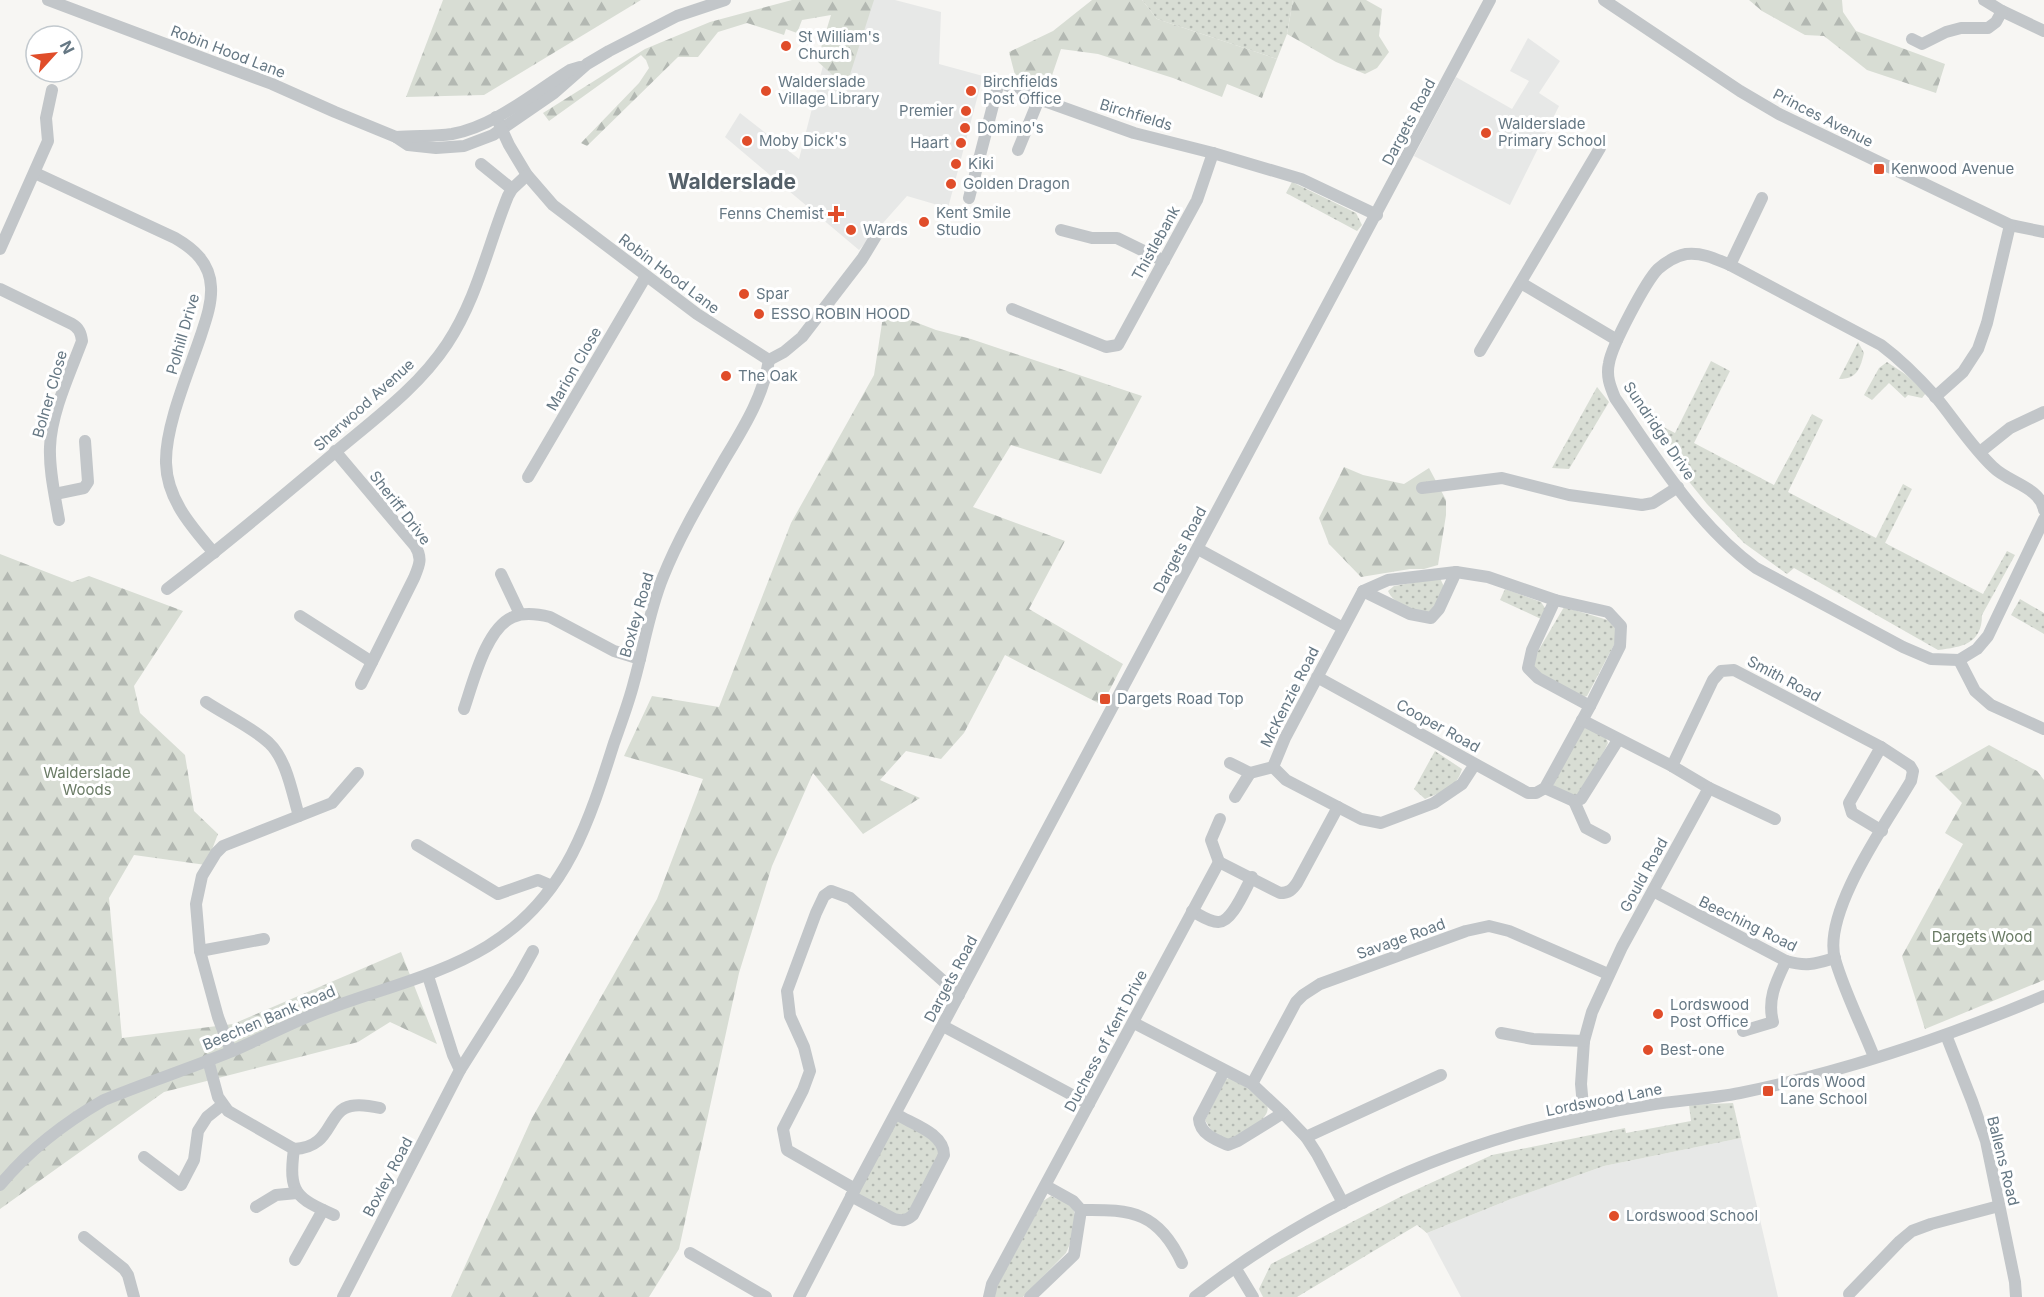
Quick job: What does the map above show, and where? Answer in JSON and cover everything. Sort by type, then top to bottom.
[{"type":"street","name":"Robin Hood Lane","points":[[48,0],[261,79],[396,137],[408,145],[451,147],[478,141],[502,130],[554,93],[587,64]]},
{"type":"street","points":[[396,137],[451,134],[477,127],[570,70],[587,64],[676,16],[725,0]]},
{"type":"street","name":"Dargets Road","points":[[803,1295],[853,1192],[1490,0]]},
{"type":"street","name":"Princes Avenue","points":[[1604,0],[1740,92],[1779,114],[2010,225],[2044,232]]},
{"type":"street","points":[[1984,0],[2044,31]]},
{"type":"street","points":[[1912,39],[1922,44],[1946,32],[1961,28],[1988,28],[1996,22],[2002,11]]},
{"type":"street","name":"Birchfields","points":[[969,198],[999,82],[1134,132],[1301,179],[1377,215]]},
{"type":"street","points":[[0,249],[5,227],[35,173],[48,141],[46,118],[52,90]]},
{"type":"street","points":[[1018,150],[1040,99]]},
{"type":"street","name":"Robin Hood Lane","points":[[496,117],[527,175],[553,205],[723,332],[769,360]]},
{"type":"street","points":[[1480,351],[1600,148]]},
{"type":"street","name":"Thistlebank","points":[[1012,309],[1106,347],[1118,345],[1197,200],[1213,153]]},
{"type":"street","points":[[482,164],[512,189]]},
{"type":"street","name":"Polhill Drive","points":[[35,173],[175,238],[193,248],[206,266],[211,286],[210,308],[170,429],[166,463],[171,489],[182,513],[214,553]]},
{"type":"street","name":"Sherwood Avenue","points":[[167,590],[411,387],[447,344],[464,313],[504,205],[512,189],[527,175]]},
{"type":"street","points":[[1731,265],[1762,198]]},
{"type":"street","points":[[1935,397],[1963,372],[1978,349],[2010,225]]},
{"type":"street","points":[[1061,230],[1092,238],[1117,238],[1164,261]]},
{"type":"street","points":[[769,360],[784,352],[802,337],[857,266],[879,231]]},
{"type":"street","name":"Sundridge Drive","points":[[1959,660],[1931,659],[1903,647],[1756,568],[1738,554],[1678,487],[1615,398],[1610,386],[1609,361],[1617,340],[1657,271],[1669,261],[1686,254],[1707,255],[1731,265],[1881,345],[1901,361],[1935,397],[1954,423],[1994,468],[2034,492],[2044,505]]},
{"type":"street","name":"Marion Close","points":[[528,477],[646,276]]},
{"type":"street","points":[[1521,283],[1617,340]]},
{"type":"street","name":"Bolner Close","points":[[0,289],[72,324],[80,331],[82,341],[63,392],[50,447],[59,520]]},
{"type":"street","name":"Boxley Road","points":[[552,885],[571,856],[603,777],[634,683],[655,597],[670,559],[698,505],[751,414],[764,383],[769,360]]},
{"type":"street","points":[[1980,452],[2010,428],[2044,412]]},
{"type":"street","points":[[55,494],[84,488],[88,482],[85,441]]},
{"type":"street","name":"Sheriff Drive","points":[[335,452],[415,546],[420,557],[417,572],[361,684]]},
{"type":"street","points":[[1422,488],[1502,478],[1569,495],[1642,505],[1653,503],[1678,487]]},
{"type":"street","points":[[2044,519],[1988,636],[1977,649],[1959,660],[1975,691],[1991,705],[2044,729]]},
{"type":"street","points":[[1198,549],[1343,628]]},
{"type":"street","points":[[1363,591],[1410,614],[1431,618],[1439,609],[1456,572]]},
{"type":"street","points":[[1363,591],[1388,580],[1456,572],[1488,577],[1555,600],[1608,612],[1621,626],[1620,646],[1545,788]]},
{"type":"street","points":[[501,574],[520,614]]},
{"type":"street","name":"McKenzie Road","points":[[1363,591],[1285,738],[1273,767],[1287,780],[1338,807],[1362,819],[1381,823],[1434,803],[1462,784],[1475,764]]},
{"type":"street","points":[[1555,600],[1532,650],[1528,668],[1538,678],[1590,706]]},
{"type":"street","points":[[464,710],[484,654],[497,628],[520,614],[550,617],[614,651],[639,659]]},
{"type":"street","points":[[300,616],[372,662]]},
{"type":"street","name":"Smith Road","points":[[1672,766],[1713,680],[1721,671],[1734,670],[1881,747],[1910,766],[1913,771],[1911,781],[1882,831]]},
{"type":"street","name":"Cooper Road","points":[[1317,677],[1528,794],[1545,788],[1574,801]]},
{"type":"street","points":[[207,702],[269,743],[284,769],[299,816]]},
{"type":"street","points":[[1582,720],[1710,788],[1775,819]]},
{"type":"street","points":[[1605,838],[1586,828],[1574,801],[1584,796],[1618,740]]},
{"type":"street","points":[[1874,1057],[1835,958],[1833,937],[1837,918],[1855,878],[1882,831],[1852,813],[1849,803],[1881,747]]},
{"type":"street","points":[[1230,763],[1250,773],[1273,767]]},
{"type":"street","points":[[231,1051],[218,1017],[200,951],[196,904],[202,876],[216,853],[232,841],[332,803],[358,772]]},
{"type":"street","points":[[1235,797],[1250,773]]},
{"type":"street","name":"Gould Road","points":[[1584,1117],[1581,1084],[1584,1041],[1592,1012],[1608,974],[1710,788]]},
{"type":"street","points":[[1220,819],[1211,840],[1219,862],[1280,893],[1292,891],[1298,883],[1338,807]]},
{"type":"street","points":[[417,846],[498,894],[538,880],[552,885]]},
{"type":"street","name":"Duchess of Kent Drive","points":[[989,1297],[992,1284],[1219,862]]},
{"type":"street","points":[[1192,911],[1214,922],[1222,923],[1229,919],[1252,877]]},
{"type":"street","name":"Beechen Bank Road","points":[[0,1185],[37,1147],[84,1112],[112,1097],[231,1051],[294,1022],[348,1001],[428,975],[476,955],[509,933],[537,905],[552,885]]},
{"type":"street","points":[[896,1114],[936,1137],[944,1148],[944,1155],[913,1215],[907,1220],[894,1219],[787,1150],[783,1130],[810,1071],[804,1047],[790,1016],[787,991],[824,896],[831,891],[850,898],[959,994]]},
{"type":"street","name":"Beeching Road","points":[[1653,891],[1786,961],[1810,965],[1835,958]]},
{"type":"street","name":"Savage Road","points":[[1252,1084],[1289,1013],[1303,995],[1320,984],[1466,931],[1489,926],[1509,930],[1608,974]]},
{"type":"street","points":[[200,951],[264,939]]},
{"type":"street","name":"Boxley Road","points":[[343,1297],[460,1070],[533,951]]},
{"type":"street","points":[[1743,1031],[1779,1021],[1770,1000],[1786,961]]},
{"type":"street","points":[[428,975],[453,1055],[460,1070]]},
{"type":"street","name":"Lordswood Lane","points":[[1194,1297],[1280,1238],[1343,1203],[1448,1156],[1515,1134],[1584,1117],[1649,1105],[1738,1094],[1828,1072],[1946,1035],[2044,996]]},
{"type":"street","points":[[1134,1023],[1252,1084],[1306,1137],[1343,1203]]},
{"type":"street","points":[[943,1026],[1089,1104]]},
{"type":"street","points":[[1501,1033],[1533,1039],[1584,1041]]},
{"type":"street","name":"Ballens Road","points":[[1946,1035],[1986,1142],[2016,1297]]},
{"type":"street","points":[[208,1060],[222,1104],[237,1118],[294,1149],[311,1146],[320,1140],[345,1108],[356,1106],[380,1108]]},
{"type":"street","points":[[1224,1071],[1200,1119],[1200,1125],[1210,1136],[1228,1145],[1283,1113]]},
{"type":"street","points":[[1306,1137],[1441,1075]]},
{"type":"street","points":[[144,1157],[181,1185],[194,1160],[198,1131],[207,1117],[222,1104]]},
{"type":"street","points":[[294,1149],[292,1175],[297,1193],[311,1204],[329,1213],[295,1260]]},
{"type":"street","points":[[1046,1186],[1073,1201],[1081,1210],[1106,1210],[1142,1216],[1154,1222],[1174,1245],[1182,1263]]},
{"type":"street","points":[[256,1207],[276,1194],[297,1193]]},
{"type":"street","points":[[1849,1294],[1900,1241],[1912,1232],[1925,1226],[1999,1206]]},
{"type":"street","points":[[1030,1297],[1074,1255],[1081,1210]]},
{"type":"street","points":[[84,1237],[124,1269],[134,1297]]},
{"type":"street","points":[[690,1253],[766,1297]]},
{"type":"street","points":[[1236,1269],[1253,1297]]},
{"type":"shaded area","points":[[855,0],[895,0],[941,12],[939,64],[983,76],[948,208],[907,196],[859,250],[725,137],[740,113],[799,159],[834,23]]},
{"type":"shaded area","name":"Walderslade Primary School","points":[[1528,38],[1560,61],[1539,93],[1559,106],[1510,205],[1414,156],[1456,77],[1512,109],[1529,81],[1510,71]]},
{"type":"shaded area","name":"Lordswood School","points":[[1741,1138],[1778,1297],[1461,1297],[1427,1233],[1511,1199],[1604,1166]]},
{"type":"green space","points":[[443,0],[641,0],[484,95],[406,97]]},
{"type":"green space","points":[[792,0],[874,0],[846,87],[817,61],[831,15],[802,20],[797,33],[786,29],[784,35],[747,23],[718,32],[698,57],[678,57],[587,146],[581,143],[639,83],[649,68],[641,55],[549,121],[543,113],[645,49],[710,22]]},
{"type":"green space","points":[[1092,0],[1142,0],[1157,19],[1277,59],[1262,98],[1227,84],[1222,97],[1173,78],[1098,54],[1061,49],[1047,90],[1016,79],[1009,52],[1053,31]]},
{"type":"green space","points":[[1142,0],[1293,0],[1287,34],[1277,59],[1157,19]]},
{"type":"green space","points":[[1293,0],[1366,0],[1382,9],[1379,36],[1389,52],[1377,68],[1365,74],[1336,62],[1287,34]]},
{"type":"green space","points":[[1749,0],[1842,0],[1843,12],[1856,31],[1945,64],[1936,93],[1867,70],[1824,36],[1805,35],[1762,11]]},
{"type":"green space","points":[[1292,182],[1356,213],[1362,225],[1357,231],[1286,193]]},
{"type":"green space","points":[[884,310],[936,330],[971,339],[1142,396],[1101,474],[1011,445],[973,507],[1065,541],[1029,609],[1123,664],[1102,705],[1005,655],[964,733],[941,759],[906,751],[880,780],[920,798],[863,834],[813,773],[772,866],[739,973],[679,1249],[649,1297],[451,1297],[532,1118],[657,899],[703,779],[624,756],[652,696],[719,707],[791,523],[874,375]]},
{"type":"green space","points":[[1858,342],[1864,353],[1857,372],[1845,379],[1839,379]]},
{"type":"green space","points":[[1711,361],[1730,371],[1694,443],[1774,485],[1812,414],[1823,420],[1788,492],[1876,538],[1903,484],[1912,489],[1885,543],[1983,594],[2007,551],[2015,555],[1982,615],[1981,625],[1974,638],[1962,645],[1938,650],[1794,568],[1787,574],[1744,543],[1707,504],[1674,463],[1671,446],[1654,422],[1675,433]]},
{"type":"green space","points":[[1887,362],[1905,374],[1926,393],[1922,398],[1908,395],[1905,398],[1889,383],[1872,400],[1864,395],[1879,368]]},
{"type":"green space","points":[[1597,387],[1609,402],[1569,469],[1552,468]]},
{"type":"green space","points":[[1344,467],[1363,475],[1404,484],[1429,468],[1446,500],[1446,515],[1438,565],[1361,577],[1329,544],[1319,518]]},
{"type":"green space","name":"Walderslade Woods","points":[[0,554],[72,582],[89,576],[183,611],[134,686],[140,713],[185,755],[194,811],[218,834],[206,865],[134,855],[109,898],[122,1038],[233,1024],[401,952],[437,1044],[390,1022],[358,1042],[164,1092],[0,1209]]},
{"type":"green space","points":[[1440,578],[1445,589],[1430,613],[1406,607],[1395,600],[1388,591],[1394,586]]},
{"type":"green space","points":[[1505,589],[1541,602],[1545,608],[1541,619],[1500,600]]},
{"type":"green space","points":[[2020,599],[2044,613],[2044,634],[2011,615]]},
{"type":"green space","points":[[1564,607],[1611,621],[1617,630],[1616,641],[1587,696],[1581,698],[1540,677],[1531,663]]},
{"type":"green space","points":[[1590,727],[1606,738],[1608,743],[1584,792],[1578,798],[1555,787],[1551,781],[1584,728]]},
{"type":"green space","name":"Dargets Wood","points":[[1989,745],[2037,771],[2044,780],[2044,980],[1925,1029],[1902,956],[1963,844],[1945,833],[1962,803],[1935,776]]},
{"type":"green space","points":[[1435,751],[1462,769],[1452,785],[1425,799],[1414,789]]},
{"type":"green space","points":[[1229,1078],[1247,1088],[1262,1101],[1267,1106],[1267,1111],[1259,1122],[1226,1141],[1211,1130],[1205,1120],[1226,1079]]},
{"type":"green space","points":[[1733,1103],[1741,1138],[1604,1166],[1511,1199],[1427,1233],[1417,1225],[1297,1297],[1263,1297],[1259,1289],[1271,1264],[1400,1197],[1492,1155],[1625,1128],[1626,1133],[1691,1121],[1689,1105]]},
{"type":"green space","points":[[896,1114],[944,1148],[907,1220],[851,1196]]},
{"type":"green space","points":[[1051,1196],[1068,1205],[1075,1214],[1074,1231],[1066,1253],[1023,1297],[995,1297],[996,1288],[1043,1201]]},
{"type":"place","name":"St William's Church","points":[[786,46]]},
{"type":"place","name":"Walderslade Village Library","points":[[766,91]]},
{"type":"place","name":"Birchfields Post Office","points":[[971,91]]},
{"type":"place","name":"Premier","points":[[966,111]]},
{"type":"place","name":"Domino's","points":[[965,128]]},
{"type":"place","name":"Walderslade Primary School","points":[[1486,133]]},
{"type":"place","name":"Moby Dick's","points":[[747,141]]},
{"type":"place","name":"Haart","points":[[961,143]]},
{"type":"place","name":"Kiki","points":[[956,164]]},
{"type":"place","name":"Kenwood Avenue","points":[[1879,169]]},
{"type":"place","name":"Golden Dragon","points":[[951,184]]},
{"type":"place","name":"Fenns Chemist","points":[[836,214]]},
{"type":"place","name":"Kent Smile Studio","points":[[924,222]]},
{"type":"place","name":"Wards","points":[[851,230]]},
{"type":"place","name":"Spar","points":[[744,294]]},
{"type":"place","name":"ESSO ROBIN HOOD","points":[[759,314]]},
{"type":"place","name":"The Oak","points":[[726,376]]},
{"type":"place","name":"Dargets Road Top","points":[[1105,699]]},
{"type":"place","name":"Lordswood Post Office","points":[[1658,1014]]},
{"type":"place","name":"Best-one","points":[[1648,1050]]},
{"type":"place","name":"Lords Wood Lane School","points":[[1768,1091]]},
{"type":"place","name":"Lordswood School","points":[[1614,1216]]},
{"type":"district","name":"Walderslade","points":[[732,182]]}]
